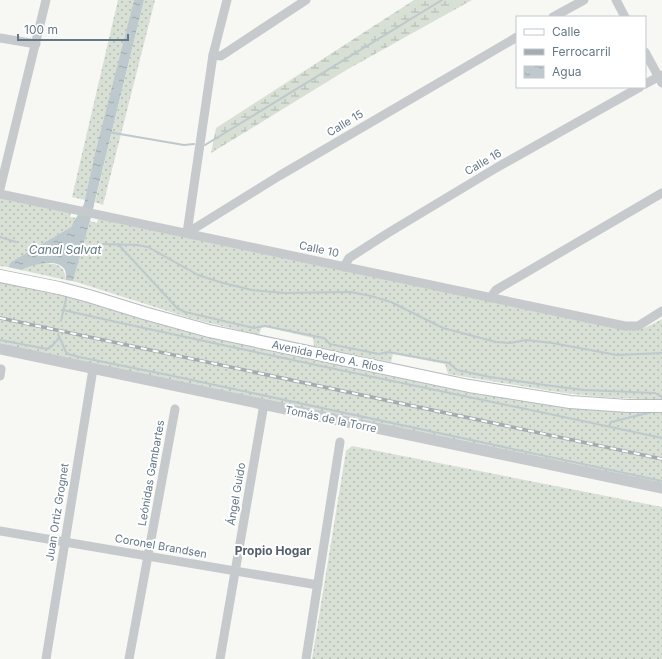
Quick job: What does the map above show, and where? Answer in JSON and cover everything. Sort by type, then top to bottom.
[{"type":"main road","name":"Avenida Pedro A. Ríos","points":[[0,276],[59,288],[151,316],[209,331],[469,386],[570,402],[628,406],[662,406]]},
{"type":"street","points":[[0,189],[46,0]]},
{"type":"street","points":[[187,233],[213,55],[227,0]]},
{"type":"street","points":[[213,55],[221,56],[306,0]]},
{"type":"street","points":[[556,16],[584,0]]},
{"type":"street","points":[[616,0],[624,16]]},
{"type":"street","points":[[0,38],[36,44]]},
{"type":"street","name":"Calle 15","points":[[187,233],[285,172],[516,38]]},
{"type":"street","points":[[646,54],[661,78],[646,84]]},
{"type":"street","name":"Calle 16","points":[[344,267],[349,258],[388,233],[496,168],[638,88]]},
{"type":"street","points":[[490,298],[496,290],[662,193]]},
{"type":"street","name":"Calle 10","points":[[0,194],[625,326],[634,327],[662,311]]},
{"type":"street","name":"Tomás de la Torre","points":[[0,349],[662,488]]},
{"type":"street","name":"Juan Ortiz Grognet","points":[[46,659],[93,369]]},
{"type":"street","name":"Ángel Guido","points":[[220,659],[264,404]]},
{"type":"street","name":"Leónidas Gambartes","points":[[129,659],[175,409]]},
{"type":"street","points":[[306,659],[340,442]]},
{"type":"street","name":"Coronel Brandsen","points":[[0,531],[318,585]]},
{"type":"green space","points":[[118,0],[134,0],[85,200],[72,197]]},
{"type":"green space","points":[[144,0],[155,0],[103,205],[95,202]]},
{"type":"green space","points":[[414,0],[472,0],[348,69],[211,153],[216,128]]},
{"type":"green space","points":[[0,196],[71,212],[70,217],[77,218],[71,227],[11,262],[8,267],[0,266]]},
{"type":"green space","points":[[98,219],[621,329],[638,330],[662,319],[662,400],[602,397],[564,393],[448,374],[445,364],[393,354],[391,362],[314,346],[313,338],[262,326],[259,335],[193,319],[73,281],[90,221],[97,223]]},
{"type":"green space","points":[[41,263],[55,264],[61,267],[65,274],[66,280],[21,270]]},
{"type":"green space","points":[[0,276],[469,386],[662,406],[662,488],[0,349]]},
{"type":"green space","points":[[352,446],[662,507],[662,659],[312,659],[346,451]]},
{"type":"water","name":"Canal Salvat","points":[[134,0],[144,0],[90,221],[73,281],[66,280],[65,270],[56,264],[37,264],[21,270],[8,267],[11,262],[71,227],[84,204],[95,154]]},
{"type":"waterway","points":[[205,145],[442,0]]},
{"type":"waterway","points":[[108,132],[184,145],[194,144]]},
{"type":"waterway","points":[[0,237],[16,242]]},
{"type":"waterway","points":[[102,244],[137,245],[148,247],[198,275],[252,290],[284,293],[351,292],[371,296],[391,302],[443,328],[496,342],[510,343],[526,340],[552,343],[617,355],[662,353]]},
{"type":"waterway","points":[[118,244],[177,308],[185,312],[254,328],[265,326],[324,338],[330,344],[379,354],[388,352],[449,363],[457,370],[490,377],[584,390],[655,393],[662,397]]},
{"type":"waterway","name":"Canal Salvat","points":[[61,321],[66,299]]},
{"type":"waterway","points":[[63,310],[662,438]]},
{"type":"waterway","points":[[58,334],[66,352],[79,357],[662,481]]},
{"type":"waterway","name":"Canal Salvat","points":[[0,340],[47,349],[51,347],[59,338]]},
{"type":"waterway","points":[[609,426],[611,422],[652,412]]},
{"type":"railway","points":[[0,318],[662,459]]},
{"type":"district","name":"Propio Hogar","points":[[273,551]]}]
